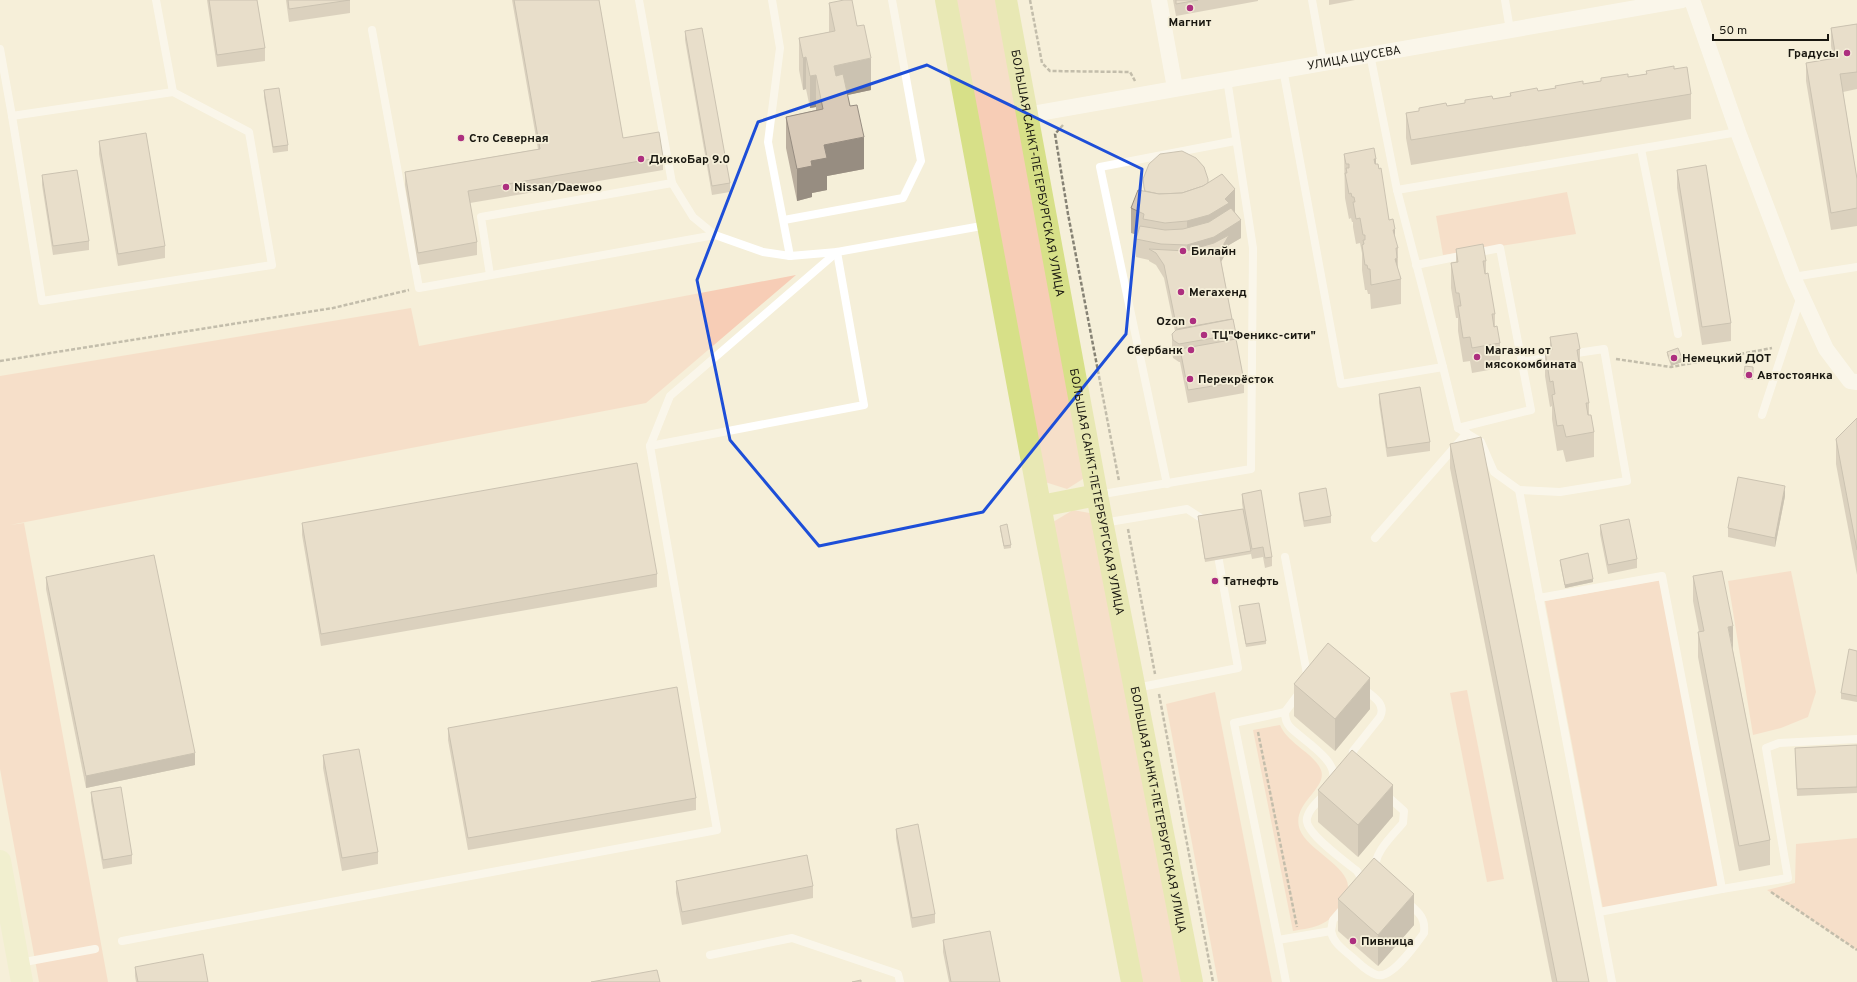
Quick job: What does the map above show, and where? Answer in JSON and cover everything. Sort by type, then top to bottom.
[{"type":"main road","points":[[946,0],[1040,506],[1132,982]]},
{"type":"main road","name":"БОЛЬШАЯ САНКТ-ПЕТЕРБУРГСКАЯ УЛИЦА","points":[[1006,0],[1096,495],[1192,982]]},
{"type":"main road","points":[[1040,506],[1096,495]]},
{"type":"main road","points":[[0,861],[10,935],[20,973]]},
{"type":"street","points":[[1159,0],[1175,88]]},
{"type":"street","name":"УЛИЦА ЩУСЕВА","points":[[1027,115],[1682,0]]},
{"type":"street","points":[[1692,0],[1738,132],[1793,277],[1826,349],[1850,381],[1857,382]]},
{"type":"lane","points":[[156,0],[172,92]]},
{"type":"lane","points":[[639,0],[672,183],[693,218],[715,235],[763,252],[790,256],[837,252],[988,224]]},
{"type":"lane","points":[[772,0],[780,48],[768,142],[790,256]]},
{"type":"lane","points":[[784,220],[903,198],[921,162],[892,0]]},
{"type":"lane","points":[[1312,0],[1323,62]]},
{"type":"lane","points":[[1505,0],[1510,30]]},
{"type":"lane","points":[[372,30],[419,288],[715,235]]},
{"type":"lane","points":[[0,49],[42,300],[272,265],[249,132],[172,92],[12,116]]},
{"type":"lane","points":[[1370,54],[1397,190],[1444,367],[1458,428],[1481,442],[1494,472],[1518,490],[1560,492],[1627,481],[1604,349],[1521,362]]},
{"type":"lane","points":[[1283,69],[1341,384],[1444,367]]},
{"type":"lane","points":[[1096,495],[1252,469],[1253,248],[1235,141],[1227,79]]},
{"type":"lane","points":[[1397,190],[1738,132]]},
{"type":"lane","points":[[1167,484],[1100,167],[1235,141]]},
{"type":"lane","points":[[1641,149],[1678,334]]},
{"type":"lane","points":[[490,275],[481,217],[672,183]]},
{"type":"lane","points":[[1416,265],[1500,248],[1531,410],[1458,428]]},
{"type":"lane","points":[[122,941],[717,830],[650,446],[670,396],[837,252]]},
{"type":"lane","points":[[650,446],[864,405],[837,252]]},
{"type":"lane","points":[[1793,277],[1857,267]]},
{"type":"lane","points":[[1762,415],[1801,295]]},
{"type":"lane","points":[[1375,538],[1467,434]]},
{"type":"lane","points":[[1518,490],[1612,982]]},
{"type":"lane","points":[[1102,523],[1187,509],[1212,525]]},
{"type":"lane","points":[[1135,688],[1238,668],[1215,540]]},
{"type":"lane","points":[[1285,557],[1309,682]]},
{"type":"lane","points":[[1539,598],[1662,576],[1722,889]]},
{"type":"lane","points":[[1286,982],[1234,723],[1284,712],[1317,673]]},
{"type":"lane","points":[[1356,683],[1378,700],[1382,708],[1380,717],[1353,751],[1352,762],[1357,770]]},
{"type":"lane","points":[[1284,712],[1289,726],[1326,758],[1331,767],[1334,779],[1330,787],[1309,813],[1306,822],[1311,831],[1357,871],[1361,881],[1356,894],[1333,920],[1331,931],[1337,943],[1367,970],[1377,975],[1386,974],[1394,969],[1424,933],[1425,926],[1422,916],[1399,895]]},
{"type":"lane","points":[[1599,912],[1788,878],[1766,748],[1779,743],[1857,739]]},
{"type":"lane","points":[[1376,787],[1404,811],[1403,823],[1377,856],[1375,868],[1381,879]]},
{"type":"lane","points":[[1278,940],[1331,931]]},
{"type":"lane","points":[[710,955],[792,938],[898,974],[900,982]]},
{"type":"lane","points":[[20,973],[95,949]]},
{"type":"path","points":[[1030,0],[1042,63],[1050,71],[1130,72],[1139,88],[1140,94]]},
{"type":"path","points":[[1065,122],[1055,134],[1056,141],[1068,214],[1121,491]]},
{"type":"path","points":[[0,361],[333,308],[419,288]]},
{"type":"path","points":[[1605,357],[1671,367],[1784,346]]},
{"type":"path","points":[[1126,519],[1213,982]]},
{"type":"path","points":[[1258,732],[1297,927]]},
{"type":"path","points":[[1758,884],[1857,950]]},
{"type":"highlighted area","points":[[927,65],[1142,169],[1126,334],[983,512],[819,546],[730,440],[697,280],[758,122]]},
{"type":"shaded area","points":[[955,0],[997,0],[1086,477],[1067,489],[1045,482]]},
{"type":"shaded area","points":[[1567,192],[1576,234],[1443,255],[1436,216]]},
{"type":"shaded area","points":[[796,275],[646,403],[10,525],[24,523],[108,982],[39,982],[0,769],[0,376],[411,308],[419,346]]},
{"type":"shaded area","points":[[1073,510],[1095,514],[1185,982],[1141,982],[1053,522]]},
{"type":"shaded area","points":[[1791,571],[1816,692],[1808,717],[1781,728],[1753,735],[1728,581]]},
{"type":"shaded area","points":[[1660,580],[1719,887],[1603,909],[1545,601]]},
{"type":"shaded area","points":[[1467,690],[1504,879],[1487,882],[1450,693]]},
{"type":"shaded area","points":[[1215,692],[1272,982],[1218,982],[1166,704]]},
{"type":"shaded area","points":[[1280,725],[1289,738],[1313,758],[1321,770],[1322,777],[1319,784],[1300,812],[1298,821],[1300,830],[1311,844],[1342,872],[1347,880],[1348,887],[1341,904],[1332,917],[1327,921],[1309,928],[1293,931],[1253,730]]},
{"type":"shaded area","points":[[1857,838],[1857,950],[1767,890],[1795,883],[1796,844]]},
{"type":"building","points":[[209,0],[257,0],[265,48],[217,55]]},
{"type":"building","points":[[288,0],[350,0],[289,9]]},
{"type":"building","points":[[514,0],[599,0],[623,138],[659,132],[663,157],[468,191],[477,242],[418,253],[405,172],[540,149]]},
{"type":"building","points":[[852,0],[857,26],[864,25],[871,58],[834,66],[836,76],[843,74],[850,106],[857,105],[864,137],[824,145],[827,158],[811,161],[812,166],[797,169],[786,117],[823,109],[816,75],[810,76],[806,57],[803,58],[799,38],[835,31],[829,3]]},
{"type":"building","points":[[1176,0],[1198,0],[1176,4]]},
{"type":"building","points":[[1857,24],[1857,72],[1840,74],[1857,179],[1857,208],[1831,213],[1806,63],[1836,58],[1831,28]]},
{"type":"building","points":[[702,28],[730,183],[712,186],[685,31]]},
{"type":"building","points":[[1674,66],[1674,69],[1687,67],[1691,94],[1411,140],[1406,113],[1419,111],[1419,108],[1446,103],[1447,106],[1465,103],[1465,100],[1492,96],[1493,99],[1511,96],[1510,93],[1537,88],[1538,91],[1583,81],[1583,84],[1601,81],[1601,78],[1628,74],[1628,77],[1647,74],[1646,71]]},
{"type":"building","points":[[279,88],[288,145],[273,147],[264,90]]},
{"type":"building","points":[[146,133],[165,246],[118,254],[99,141]]},
{"type":"building","points":[[1374,148],[1376,159],[1374,159],[1375,164],[1378,164],[1379,169],[1381,168],[1389,220],[1393,219],[1395,229],[1393,230],[1398,248],[1396,248],[1397,258],[1395,259],[1401,279],[1371,285],[1370,269],[1368,269],[1367,265],[1365,265],[1362,245],[1364,244],[1363,240],[1365,240],[1365,235],[1363,235],[1360,218],[1356,219],[1353,202],[1355,202],[1354,197],[1352,197],[1351,193],[1349,194],[1345,173],[1347,173],[1346,168],[1349,168],[1349,164],[1346,164],[1344,154]]},
{"type":"building","points":[[1182,151],[1196,158],[1204,167],[1208,183],[1182,193],[1159,194],[1145,191],[1143,179],[1149,164],[1160,154]]},
{"type":"building","points":[[1706,165],[1731,323],[1702,327],[1677,170]]},
{"type":"building","points":[[77,170],[89,241],[53,246],[42,175]]},
{"type":"building","points":[[1222,174],[1235,189],[1225,199],[1229,203],[1209,215],[1187,221],[1165,223],[1143,219],[1144,214],[1131,208],[1138,190],[1159,194],[1182,193],[1203,186]]},
{"type":"building","points":[[1231,208],[1241,220],[1214,237],[1187,245],[1161,244],[1136,239],[1140,226],[1165,230],[1183,229],[1209,222]]},
{"type":"building","points":[[1229,235],[1221,249],[1220,257],[1232,319],[1177,329],[1164,265],[1156,253],[1149,249],[1186,251],[1214,243]]},
{"type":"building","points":[[1483,244],[1486,261],[1483,261],[1485,274],[1488,273],[1495,314],[1492,314],[1494,327],[1497,326],[1500,343],[1472,348],[1470,337],[1463,338],[1458,306],[1461,306],[1459,293],[1456,293],[1451,263],[1458,262],[1456,249]]},
{"type":"building","points":[[1233,319],[1236,334],[1179,344],[1173,340],[1172,334],[1176,330]]},
{"type":"building","points":[[1577,333],[1580,349],[1577,350],[1579,362],[1582,362],[1589,403],[1586,403],[1588,415],[1591,415],[1594,432],[1566,437],[1563,425],[1557,426],[1552,395],[1555,394],[1553,381],[1550,382],[1545,351],[1552,350],[1550,337]]},
{"type":"building","points":[[1236,339],[1244,381],[1188,390],[1180,349]]},
{"type":"building","name":"Немецкий ДОТ","points":[[1678,348],[1682,358],[1671,363],[1667,352]]},
{"type":"building","name":"Автостоянка","points":[[1745,366],[1753,367],[1753,377],[1744,376]]},
{"type":"building","points":[[1420,387],[1430,442],[1387,448],[1379,394]]},
{"type":"building","points":[[1857,418],[1857,550],[1836,439]]},
{"type":"building","points":[[1481,437],[1589,982],[1557,982],[1450,444]]},
{"type":"building","points":[[637,463],[657,574],[321,634],[302,523]]},
{"type":"building","points":[[1738,477],[1785,486],[1775,538],[1728,528]]},
{"type":"building","points":[[1326,488],[1331,516],[1304,521],[1299,493]]},
{"type":"building","points":[[1261,490],[1272,557],[1265,558],[1263,547],[1252,549],[1242,494]]},
{"type":"building","points":[[1243,509],[1251,551],[1205,559],[1198,516]]},
{"type":"building","points":[[1629,519],[1637,559],[1608,565],[1600,525]]},
{"type":"building","points":[[1007,524],[1011,545],[1004,546],[1000,526]]},
{"type":"building","points":[[1588,553],[1593,579],[1565,585],[1560,560]]},
{"type":"building","points":[[154,555],[195,753],[86,776],[46,577]]},
{"type":"building","points":[[1722,571],[1733,626],[1728,627],[1770,840],[1739,846],[1698,632],[1704,631],[1693,576]]},
{"type":"building","points":[[1259,603],[1266,641],[1246,644],[1239,606]]},
{"type":"building","points":[[1328,643],[1370,678],[1335,719],[1294,684]]},
{"type":"building","points":[[1849,649],[1857,651],[1857,696],[1841,693]]},
{"type":"building","points":[[677,687],[696,798],[468,838],[448,728]]},
{"type":"building","points":[[1857,745],[1857,787],[1797,789],[1795,748]]},
{"type":"building","points":[[359,749],[378,852],[342,858],[323,755]]},
{"type":"building","points":[[1352,750],[1393,785],[1358,825],[1318,790]]},
{"type":"building","points":[[121,787],[132,855],[103,860],[91,792]]},
{"type":"building","points":[[918,824],[935,914],[912,918],[896,829]]},
{"type":"building","points":[[807,855],[813,886],[682,912],[676,881]]},
{"type":"building","points":[[1374,858],[1414,894],[1378,935],[1338,899]]},
{"type":"building","points":[[990,931],[1000,982],[951,982],[943,940]]},
{"type":"building","points":[[203,954],[208,982],[138,982],[135,967]]},
{"type":"building","points":[[657,970],[660,982],[591,982]]},
{"type":"place","name":"Магнит","points":[[1190,8]]},
{"type":"place","name":"Градусы","points":[[1847,53]]},
{"type":"place","name":"Сто Северная","points":[[461,138]]},
{"type":"place","name":"ДискоБар 9.0","points":[[641,159]]},
{"type":"place","name":"Nissan/Daewoo","points":[[506,187]]},
{"type":"place","name":"Билайн","points":[[1183,251]]},
{"type":"place","name":"Мегахенд","points":[[1181,292]]},
{"type":"place","name":"Ozon","points":[[1193,321]]},
{"type":"place","name":"ТЦ\"Феникс-сити\"","points":[[1204,335]]},
{"type":"place","name":"Сбербанк","points":[[1191,350]]},
{"type":"place","name":"Магазин от мясокомбината","points":[[1477,357]]},
{"type":"place","name":"Немецкий ДОТ","points":[[1674,358]]},
{"type":"place","name":"Автостоянка","points":[[1749,375]]},
{"type":"place","name":"Перекрёсток","points":[[1190,379]]},
{"type":"place","name":"Татнефть","points":[[1215,581]]},
{"type":"place","name":"Пивница","points":[[1353,941]]}]
